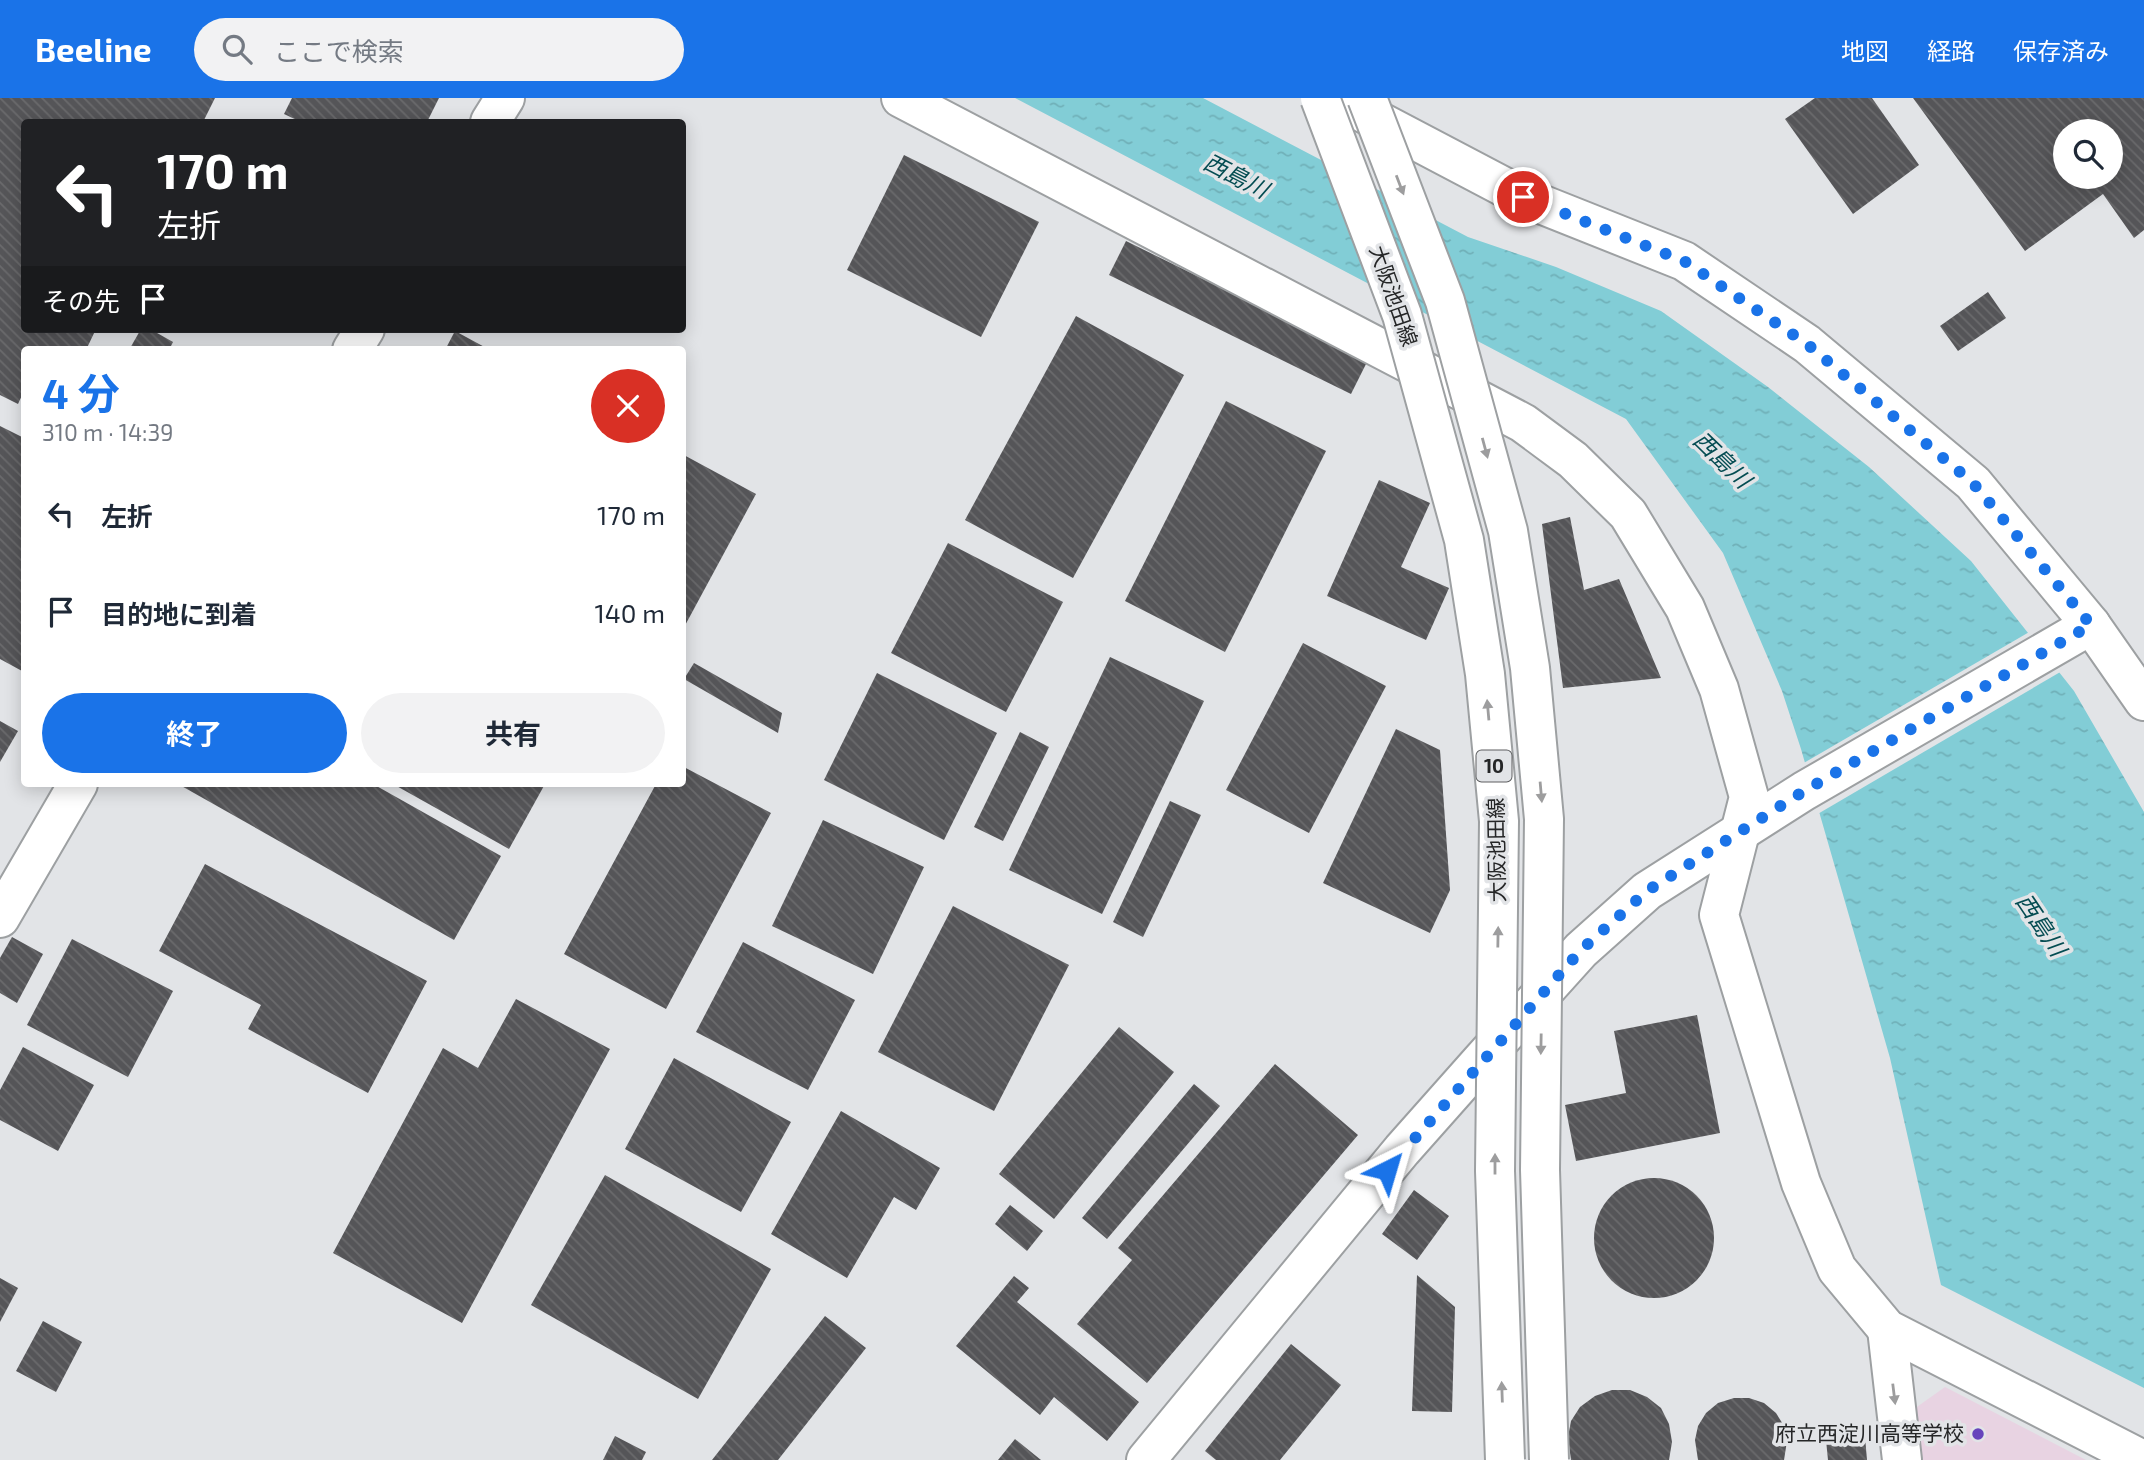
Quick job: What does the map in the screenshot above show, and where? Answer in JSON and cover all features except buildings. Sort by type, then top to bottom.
[{"type":"street","points":[[492,119],[505,98]]},
{"type":"street","points":[[901,98],[1522,423],[1573,460],[1628,514],[1685,608],[1719,689],[1749,797],[1719,915],[1801,1183],[1837,1269],[1887,1329],[2143,1460]]},
{"type":"street","name":"大阪池田線","points":[[1320,98],[1402,315],[1464,540],[1485,674],[1499,821],[1495,1171],[1505,1460]]},
{"type":"street","points":[[1335,98],[1523,197],[1684,261],[1807,344],[1973,483],[2078,632],[2144,701]]},
{"type":"street","name":"10","points":[[1367,98],[1445,301],[1508,531],[1530,668],[1544,819],[1540,1170],[1549,1460]]},
{"type":"street","points":[[1146,1460],[1402,1150],[1581,950],[1647,891],[1804,791],[2078,632]]},
{"type":"street","points":[[0,918],[76,787]]},
{"type":"street","points":[[1887,1329],[1902,1460]]},
{"type":"shaded area","name":"府立西淀川高等学校","points":[[1945,1387],[2086,1460],[1923,1460],[1914,1409]]},
{"type":"water","name":"西島川","points":[[1015,98],[1203,98],[1468,237],[1556,267],[1661,311],[1768,387],[1869,467],[1971,561],[2074,691],[2144,812],[2144,1388],[1941,1285],[1890,1058],[1782,691],[1723,553],[1626,419]]},
{"type":"pier","points":[[2031,631],[2062,671],[1816,815],[1802,764]]},
{"type":"place","name":"府立西淀川高等学校","points":[[1978,1434]]},
{"type":"route","points":[[1387,1170],[1581,950],[1647,891],[1804,791],[2091,625],[1973,483],[1807,344],[1684,261],[1523,197]]}]
